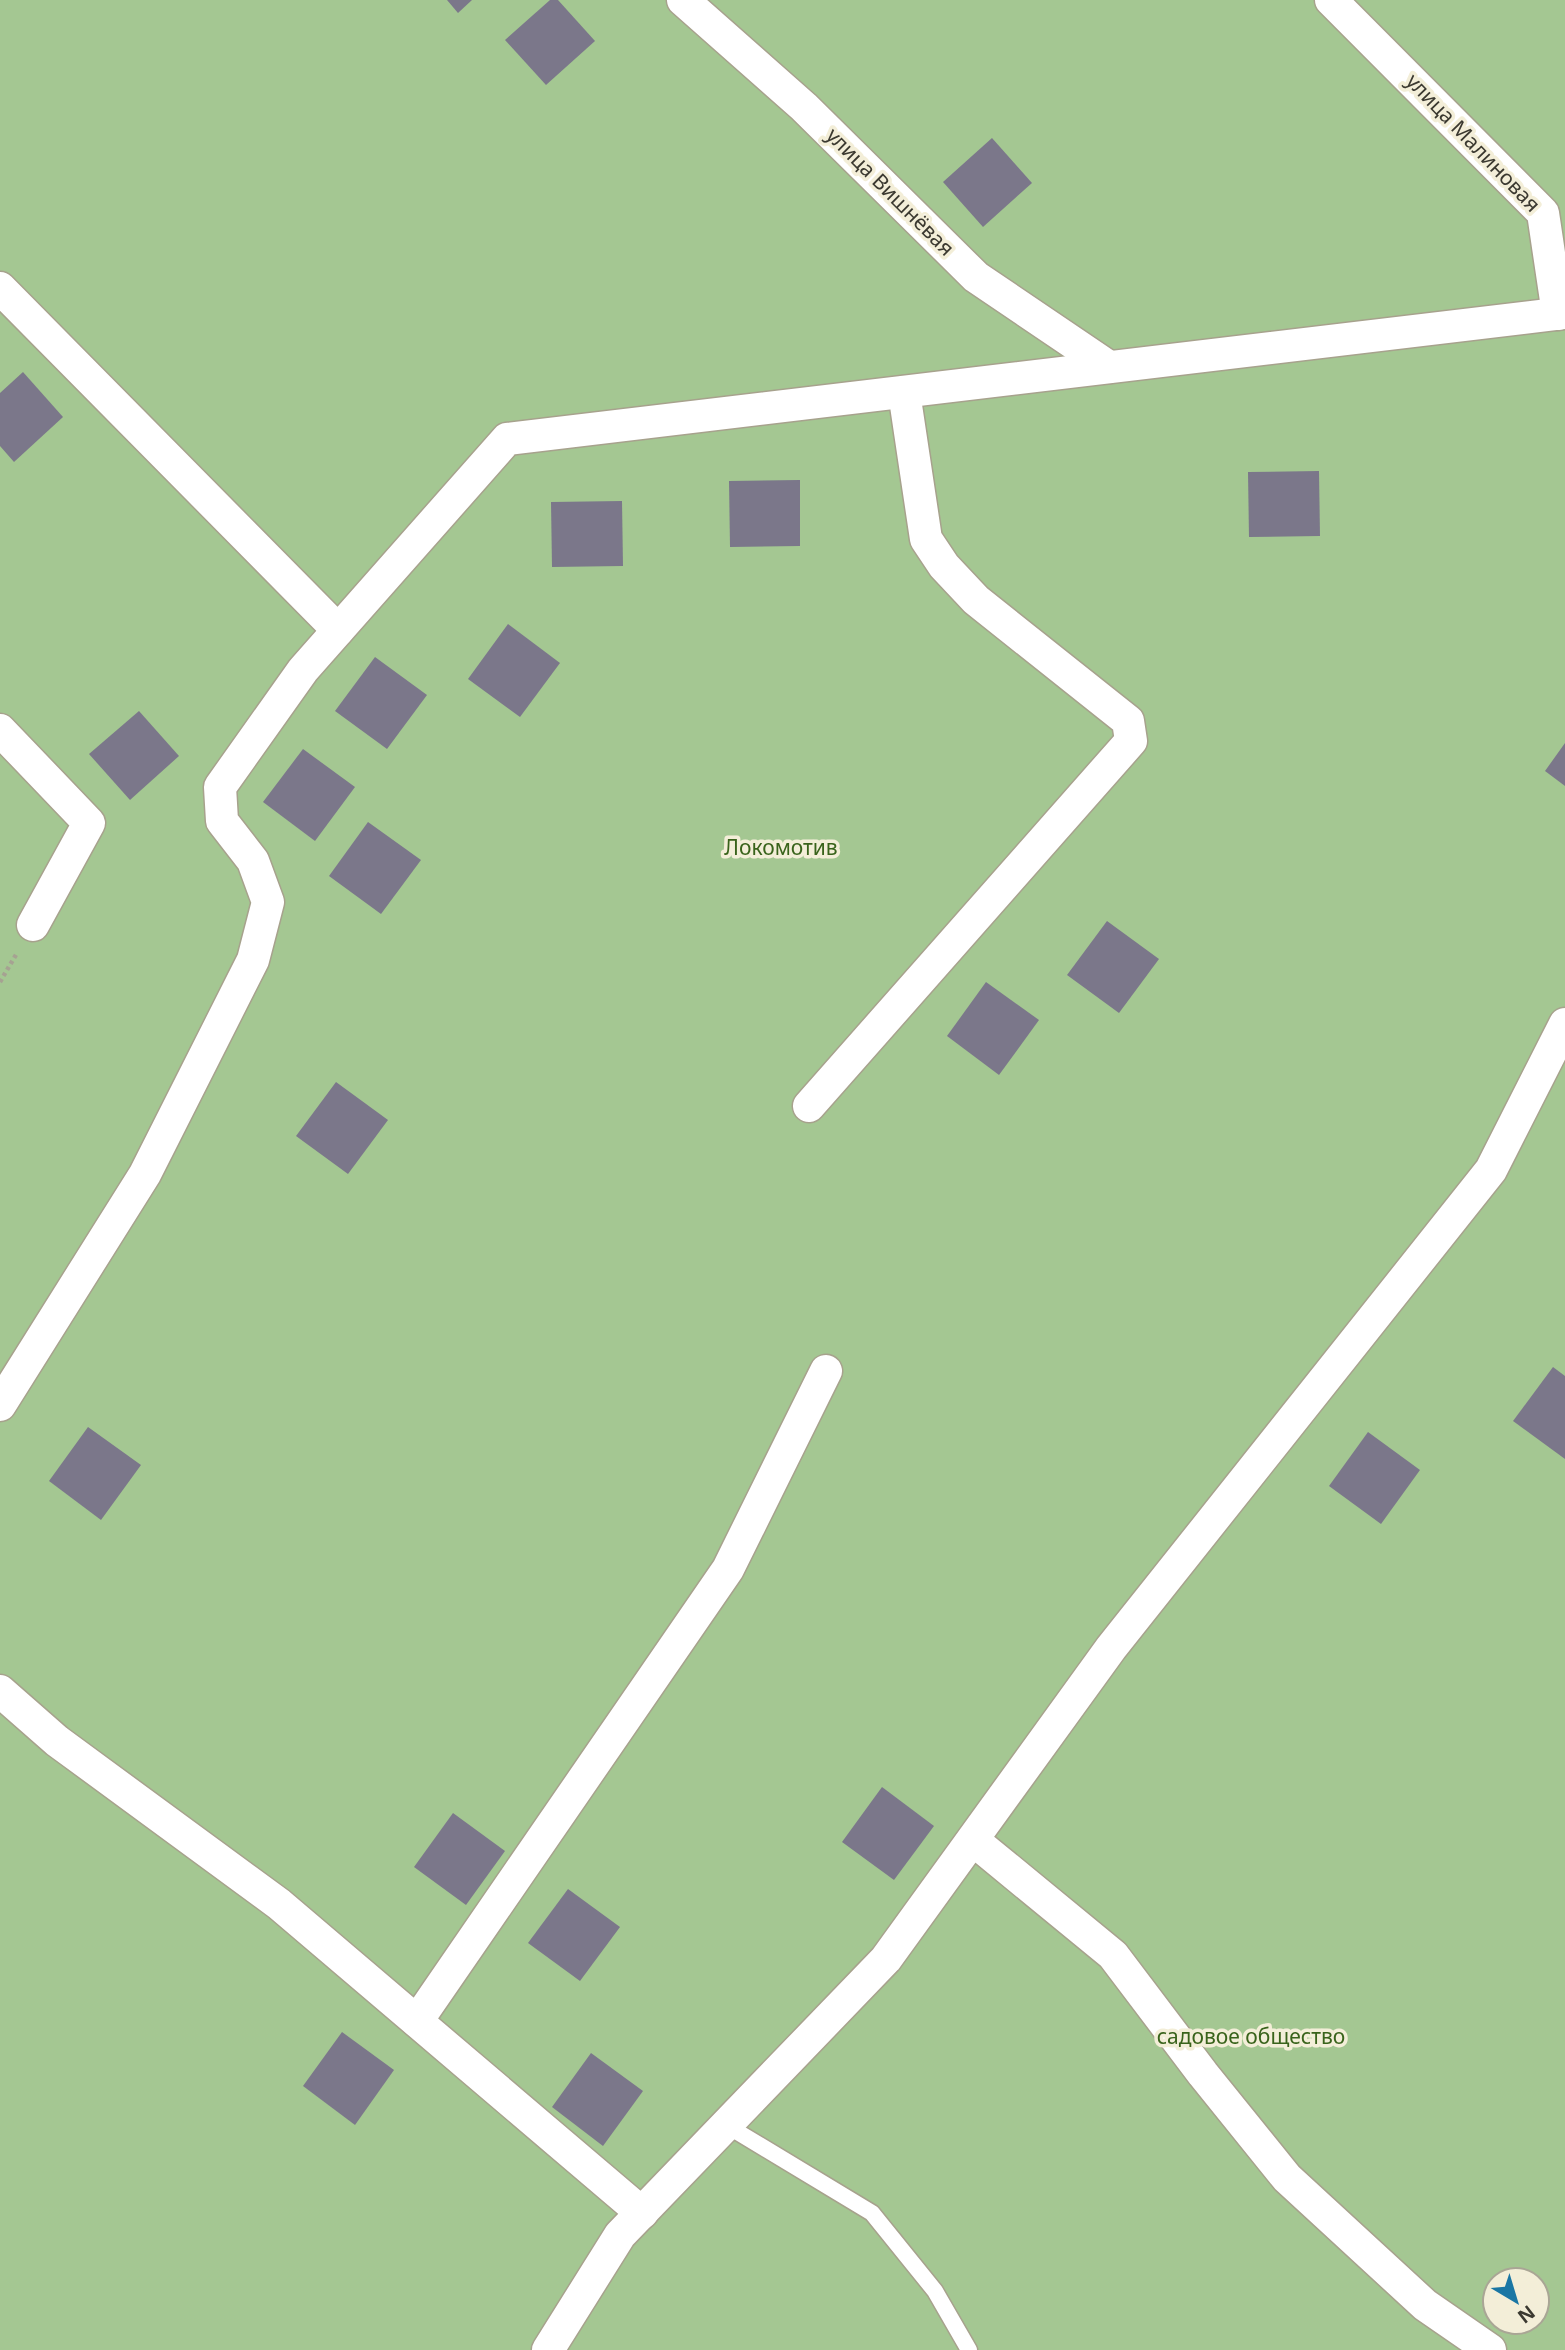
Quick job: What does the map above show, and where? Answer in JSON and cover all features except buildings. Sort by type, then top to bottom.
[{"type":"street","name":"улица Вишнёвая","points":[[683,0],[804,107],[976,277],[1109,367]]},
{"type":"street","name":"улица Малиновая","points":[[1331,0],[1543,213],[1561,313]]},
{"type":"street","points":[[0,288],[338,630]]},
{"type":"street","points":[[0,1405],[145,1174],[253,960],[268,902],[253,861],[222,821],[220,787],[303,670],[507,439],[1561,313]]},
{"type":"street","points":[[809,1106],[1130,741],[1128,721],[976,600],[944,566],[926,540],[904,392]]},
{"type":"street","points":[[0,730],[89,823],[33,925]]},
{"type":"street","points":[[548,2350],[620,2235],[886,1959],[1111,1648],[1490,1170],[1565,1024]]},
{"type":"street","points":[[417,2021],[728,1569],[826,1371]]},
{"type":"street","points":[[0,1691],[57,1741],[279,1904],[642,2213]]},
{"type":"street","points":[[973,1840],[1113,1955],[1287,2179],[1425,2305],[1490,2350]]},
{"type":"lane","points":[[726,2125],[872,2213],[935,2291],[969,2350]]},
{"type":"green space","name":"Локомотив","points":[[0,0],[1565,0],[1565,2350],[0,2350]]},
{"type":"park label","name":"садовое общество","points":[[1251,2037]]}]
